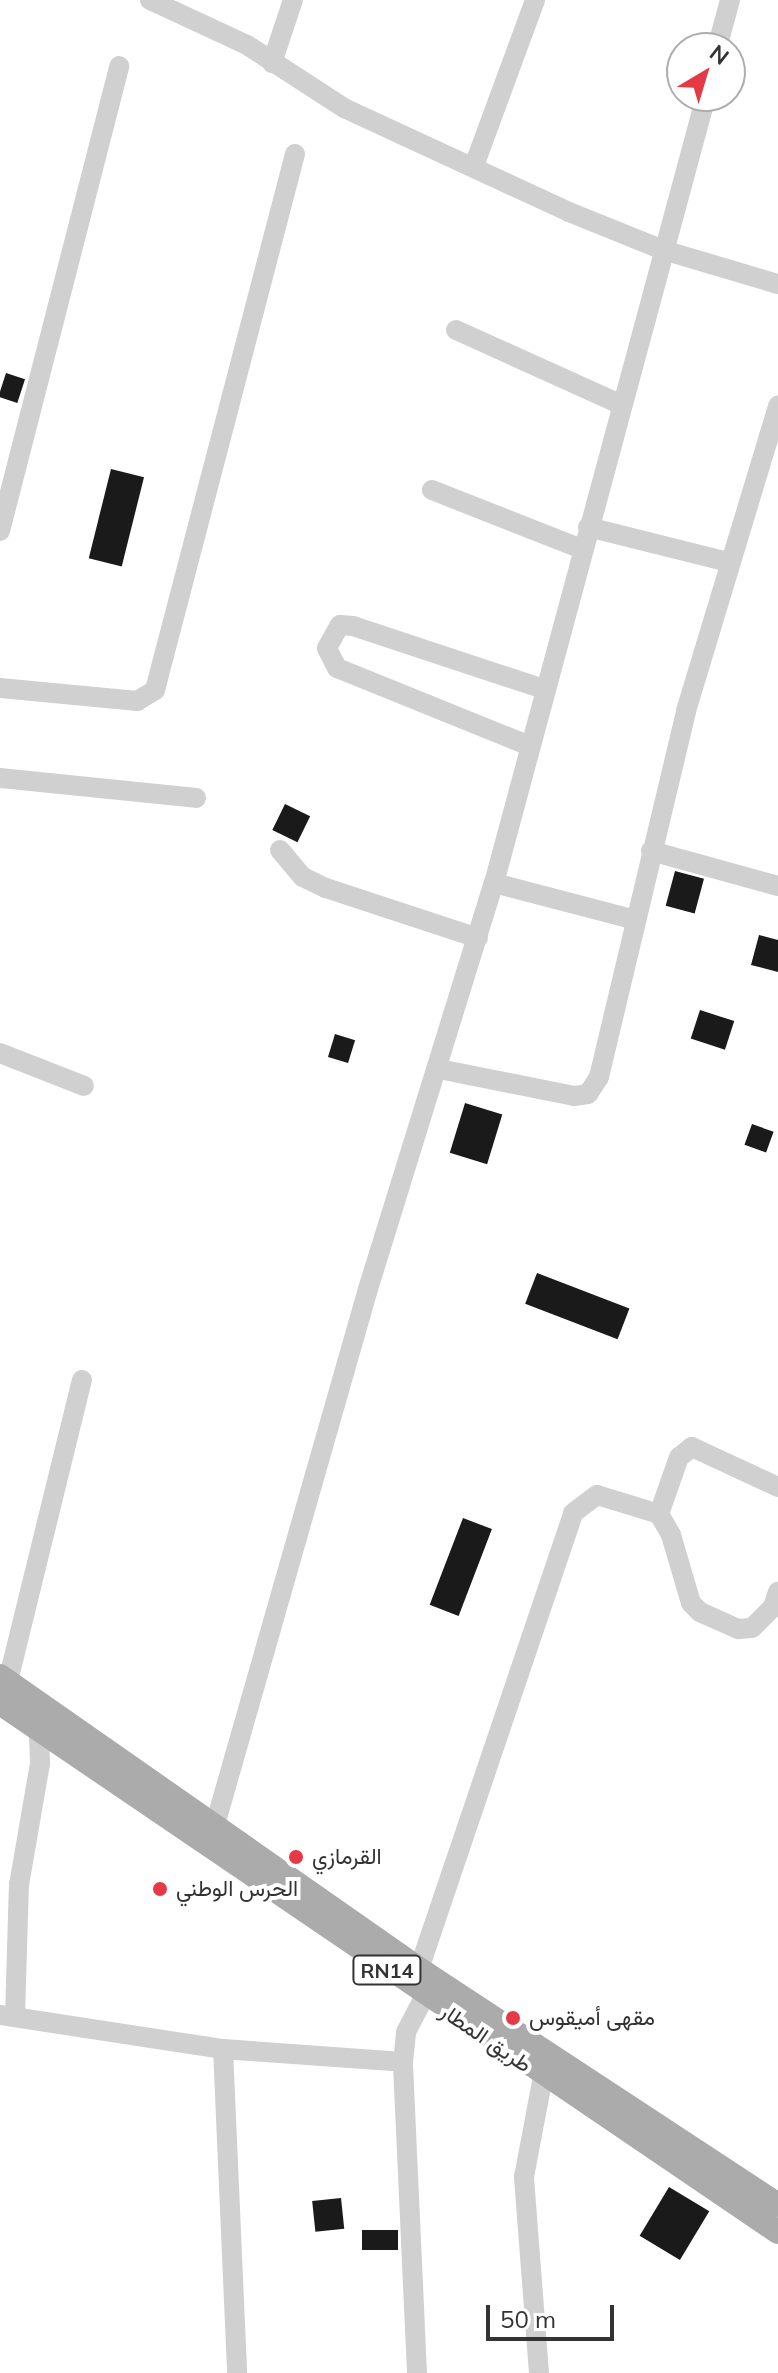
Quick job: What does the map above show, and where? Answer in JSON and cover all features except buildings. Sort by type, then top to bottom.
[{"type":"main road","name":"طريق المطار","points":[[3,1687],[215,1825],[425,1981],[543,2076],[778,2232]]},
{"type":"main road","name":"طريق المطار","points":[[3,1687],[39,1730],[425,1981],[778,2205]]},
{"type":"street","points":[[150,0],[196,9],[272,63],[344,108],[663,250],[778,284]]},
{"type":"street","points":[[272,63],[293,0]]},
{"type":"street","points":[[474,166],[535,0]]},
{"type":"street","points":[[721,32],[730,0]]},
{"type":"street","points":[[0,531],[119,66]]},
{"type":"street","points":[[215,1825],[368,1289],[439,1069],[494,883],[620,404],[702,112]]},
{"type":"street","points":[[0,688],[137,701],[145,700],[155,690],[295,154]]},
{"type":"street","points":[[456,330],[620,404]]},
{"type":"street","points":[[439,1069],[556,1094],[588,1094],[599,1077],[651,851],[728,562],[778,406]]},
{"type":"street","points":[[432,490],[582,549]]},
{"type":"street","points":[[588,527],[728,562]]},
{"type":"street","points":[[530,746],[337,668],[327,648],[340,625],[353,626],[544,689]]},
{"type":"street","points":[[0,778],[196,798]]},
{"type":"street","points":[[280,850],[303,877],[326,888],[478,938]]},
{"type":"street","points":[[651,851],[778,886]]},
{"type":"street","points":[[494,883],[636,920]]},
{"type":"street","points":[[0,1053],[84,1086]]},
{"type":"street","points":[[3,1687],[82,1380]]},
{"type":"street","points":[[659,1514],[679,1457],[692,1447],[778,1487]]},
{"type":"street","points":[[417,2373],[403,2062],[406,2032],[425,1981],[573,1513],[597,1495],[659,1514],[671,1535],[691,1603],[700,1612],[738,1629],[752,1628],[773,1607],[778,1592]]},
{"type":"street","points":[[39,1730],[40,1763],[19,1885],[7,2016],[223,2049],[403,2062]]},
{"type":"street","points":[[223,2049],[237,2373]]},
{"type":"street","points":[[539,2373],[524,2177],[543,2076]]},
{"type":"place","name":"القرمازي","points":[[296,1857]]},
{"type":"place","name":"الحرس الوطني","points":[[160,1889]]},
{"type":"place","name":"مقهى أميقوس","points":[[513,2018]]}]
